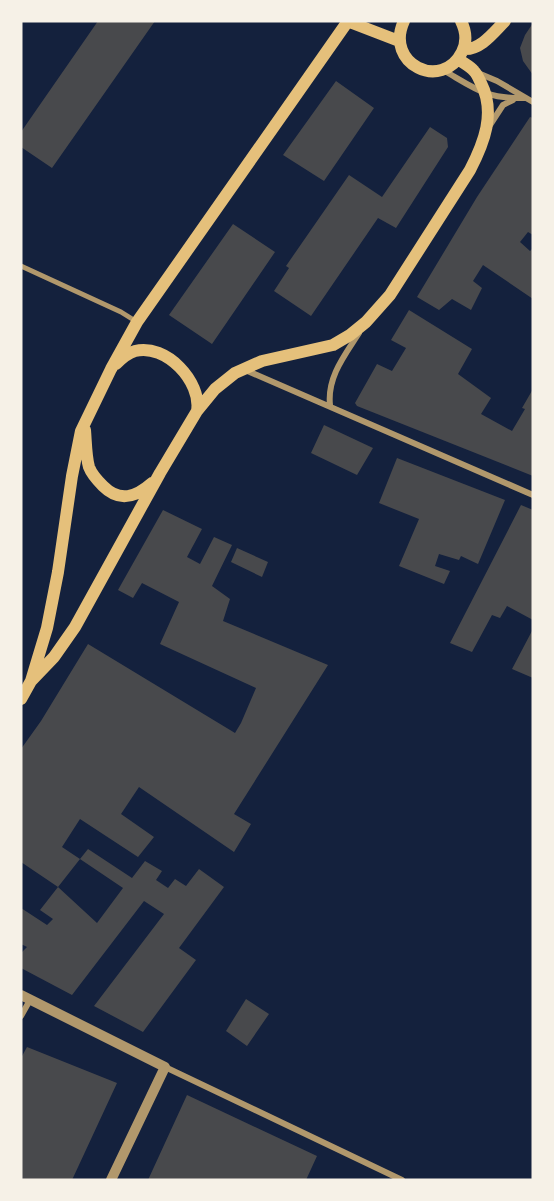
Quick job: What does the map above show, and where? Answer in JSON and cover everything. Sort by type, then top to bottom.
[{"type":"main road","points":[[21,699],[31,681],[47,628],[72,476],[84,426],[111,369],[137,322],[347,21],[399,41]]},
{"type":"main road","points":[[404,21],[399,41],[407,60],[424,70],[443,70],[461,54],[481,44],[505,21]]},
{"type":"main road","points":[[31,681],[54,657],[75,627],[160,473],[197,411],[215,389],[243,369],[282,356],[333,345],[350,335],[366,322],[390,295],[440,219],[470,170],[487,131],[486,94],[475,71],[461,54],[465,29],[461,21]]},
{"type":"main road","points":[[111,369],[123,357],[136,351],[149,350],[161,354],[171,359],[191,383],[197,394],[197,411]]},
{"type":"main road","points":[[84,426],[89,466],[96,479],[114,495],[127,497],[138,494],[160,473]]},
{"type":"street","points":[[443,70],[486,94],[500,98],[525,98]]},
{"type":"street","points":[[475,71],[533,102]]},
{"type":"street","points":[[487,131],[503,105],[516,98]]},
{"type":"street","points":[[21,266],[121,312],[137,322]]},
{"type":"street","points":[[330,405],[329,397],[334,376],[366,322]]},
{"type":"street","points":[[243,369],[533,495]]},
{"type":"street","points":[[21,1016],[25,997],[165,1067],[402,1180]]},
{"type":"street","points":[[111,1180],[165,1067]]},
{"type":"building","points":[[98,21],[155,21],[52,168],[21,147],[21,132]]},
{"type":"building","points":[[533,23],[533,75],[523,61],[520,48]]},
{"type":"building","points":[[336,81],[374,108],[324,181],[283,155]]},
{"type":"building","points":[[530,117],[533,118],[533,235],[528,232],[520,242],[530,251],[533,248],[533,299],[483,265],[473,281],[482,288],[471,310],[452,299],[439,310],[417,297],[477,197]]},
{"type":"building","points":[[430,127],[447,138],[448,147],[396,228],[378,218],[311,316],[274,291],[289,268],[286,266],[349,175],[382,197]]},
{"type":"building","points":[[233,224],[275,252],[212,344],[169,315]]},
{"type":"building","points":[[409,310],[472,349],[458,374],[491,398],[481,414],[512,431],[533,389],[533,476],[357,406],[355,403],[377,364],[392,371],[406,348],[391,340]]},
{"type":"building","points":[[324,425],[373,448],[357,475],[311,453]]},
{"type":"building","points":[[397,458],[505,500],[478,564],[461,556],[459,560],[439,554],[435,566],[450,571],[444,584],[399,566],[419,519],[379,503]]},
{"type":"building","points":[[521,505],[533,510],[533,620],[507,606],[500,618],[492,615],[472,652],[450,643]]},
{"type":"building","points":[[163,510],[202,529],[187,557],[200,564],[214,537],[232,545],[212,586],[230,599],[223,621],[328,665],[234,814],[251,824],[234,852],[139,787],[121,814],[154,837],[138,857],[80,819],[62,847],[80,859],[58,887],[21,862],[21,749],[88,644],[235,733],[256,688],[160,644],[179,602],[142,583],[133,598],[118,590]]},
{"type":"building","points":[[237,548],[268,562],[262,577],[231,562]]},
{"type":"building","points":[[533,629],[533,678],[512,669]]},
{"type":"building","points":[[88,849],[132,878],[145,861],[162,871],[156,880],[168,888],[175,879],[186,886],[199,869],[224,887],[179,948],[196,960],[143,1032],[94,1006],[164,914],[144,901],[72,995],[21,968],[21,953],[27,947],[21,944],[21,908],[47,925],[53,919],[40,910],[58,887],[97,923],[123,888],[80,859]]},
{"type":"building","points":[[246,999],[269,1014],[247,1046],[226,1031]]},
{"type":"building","points":[[27,1047],[117,1083],[72,1180],[21,1180],[21,1058]]},
{"type":"building","points":[[187,1095],[317,1156],[306,1180],[148,1180]]}]
